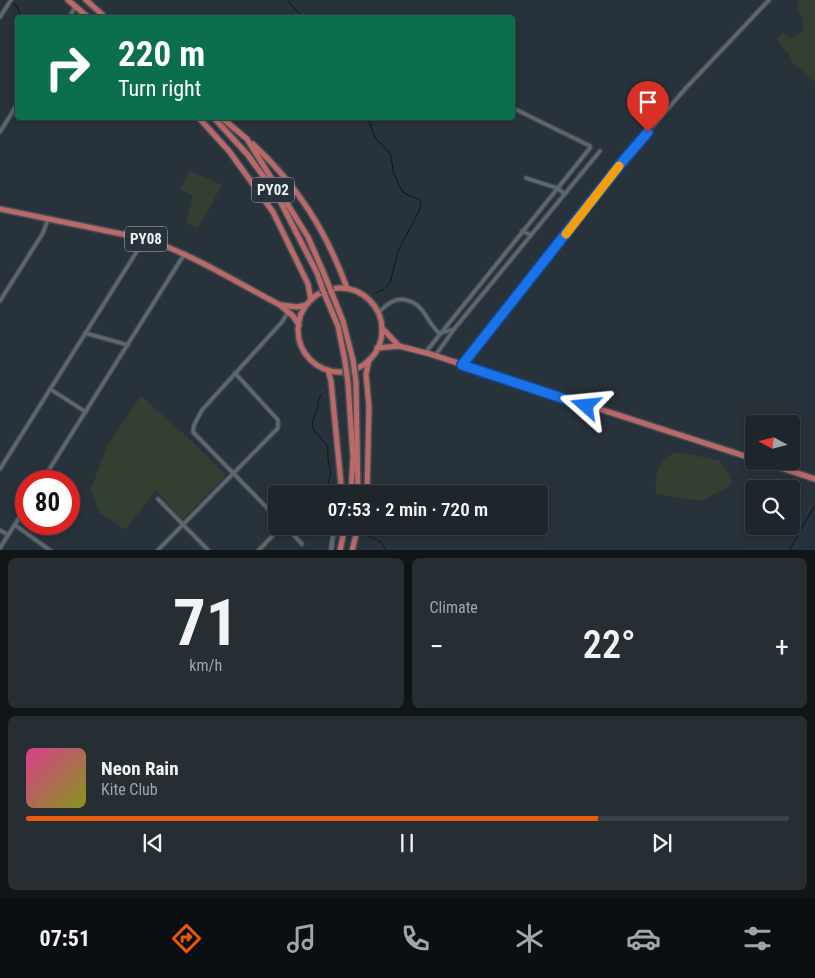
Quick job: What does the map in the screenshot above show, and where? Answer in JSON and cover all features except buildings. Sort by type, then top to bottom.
[{"type":"highway","points":[[68,0],[86,15]]},
{"type":"highway","points":[[86,0],[103,15]]},
{"type":"highway","points":[[201,120],[229,152],[273,212],[308,284],[311,300]]},
{"type":"highway","name":"PY02","points":[[216,120],[247,154],[277,195],[317,273],[338,326],[348,383],[352,457],[351,485]]},
{"type":"highway","name":"PY02","points":[[224,120],[247,138],[308,237],[343,321],[353,360],[356,382],[358,485]]},
{"type":"highway","points":[[247,138],[274,164],[298,192],[335,257],[347,288]]},
{"type":"highway","name":"PY08","points":[[0,209],[143,238],[185,253],[280,305]]},
{"type":"highway","points":[[347,288],[369,299],[378,312],[382,328],[377,348],[369,359],[357,368],[350,370],[328,370],[315,363],[305,352],[300,339],[299,325],[306,306],[317,295],[331,289],[347,288]]},
{"type":"highway","points":[[280,305],[306,306]]},
{"type":"highway","points":[[280,305],[299,325]]},
{"type":"highway","points":[[382,328],[400,346]]},
{"type":"highway","points":[[377,348],[400,346],[425,352],[745,456]]},
{"type":"highway","points":[[367,485],[369,407],[366,374],[369,359]]},
{"type":"highway","points":[[328,370],[331,381],[341,485]]},
{"type":"highway","points":[[788,470],[815,479]]},
{"type":"highway","points":[[340,550],[343,535]]},
{"type":"highway","points":[[352,550],[356,535]]},
{"type":"street","points":[[0,17],[11,0]]},
{"type":"street","points":[[462,365],[623,161],[685,89],[769,0]]},
{"type":"street","points":[[70,15],[75,6]]},
{"type":"street","points":[[0,132],[15,108]]},
{"type":"street","points":[[425,352],[590,146],[516,110]]},
{"type":"street","points":[[434,356],[600,151]]},
{"type":"street","points":[[526,178],[557,188],[565,194]]},
{"type":"street","points":[[0,301],[43,233],[48,219]]},
{"type":"street","points":[[522,231],[531,235]]},
{"type":"street","points":[[0,469],[139,248],[143,238]]},
{"type":"street","points":[[49,470],[185,253]]},
{"type":"street","points":[[378,312],[388,304],[401,299],[415,302],[439,333]]},
{"type":"street","points":[[268,509],[193,432],[194,425],[202,410],[282,322],[288,312]]},
{"type":"street","points":[[433,327],[445,326]]},
{"type":"street","points":[[439,333],[448,332],[455,328]]},
{"type":"street","points":[[86,333],[128,345]]},
{"type":"street","points":[[157,550],[278,428],[278,420],[235,373]]},
{"type":"street","points":[[50,389],[86,412]]},
{"type":"street","points":[[158,499],[209,550]]},
{"type":"street","points":[[0,548],[15,525]]},
{"type":"street","points":[[0,530],[8,535]]},
{"type":"street","points":[[29,535],[51,550]]},
{"type":"street","points":[[258,550],[274,535]]},
{"type":"street","points":[[292,535],[302,544]]},
{"type":"street","points":[[331,550],[333,535]]},
{"type":"green space","points":[[799,0],[815,0],[815,82],[792,62],[789,54],[777,38],[783,33],[790,38],[796,37],[802,31],[802,18],[797,10]]},
{"type":"green space","points":[[190,171],[222,185],[198,228],[186,223],[193,195],[180,189]]},
{"type":"green space","points":[[141,396],[226,475],[182,520],[156,490],[125,530],[99,512],[91,489],[107,446]]},
{"type":"green space","points":[[676,452],[719,460],[730,475],[731,485],[702,501],[656,494],[658,469],[664,460]]},
{"type":"waterway","points":[[287,0],[301,15]]},
{"type":"waterway","points":[[12,3],[21,15]]},
{"type":"waterway","points":[[369,120],[375,137],[391,155],[393,171],[400,187],[404,193],[420,200],[421,204],[398,251],[390,283],[376,293]]},
{"type":"waterway","points":[[321,394],[312,422],[313,429],[328,447],[331,473],[328,485]]},
{"type":"waterway","points":[[790,550],[815,505]]},
{"type":"waterway","points":[[366,535],[381,542],[386,550]]},
{"type":"slow traffic","points":[[566,234],[619,166]]},
{"type":"route","points":[[586,406],[462,365],[648,132]]}]
